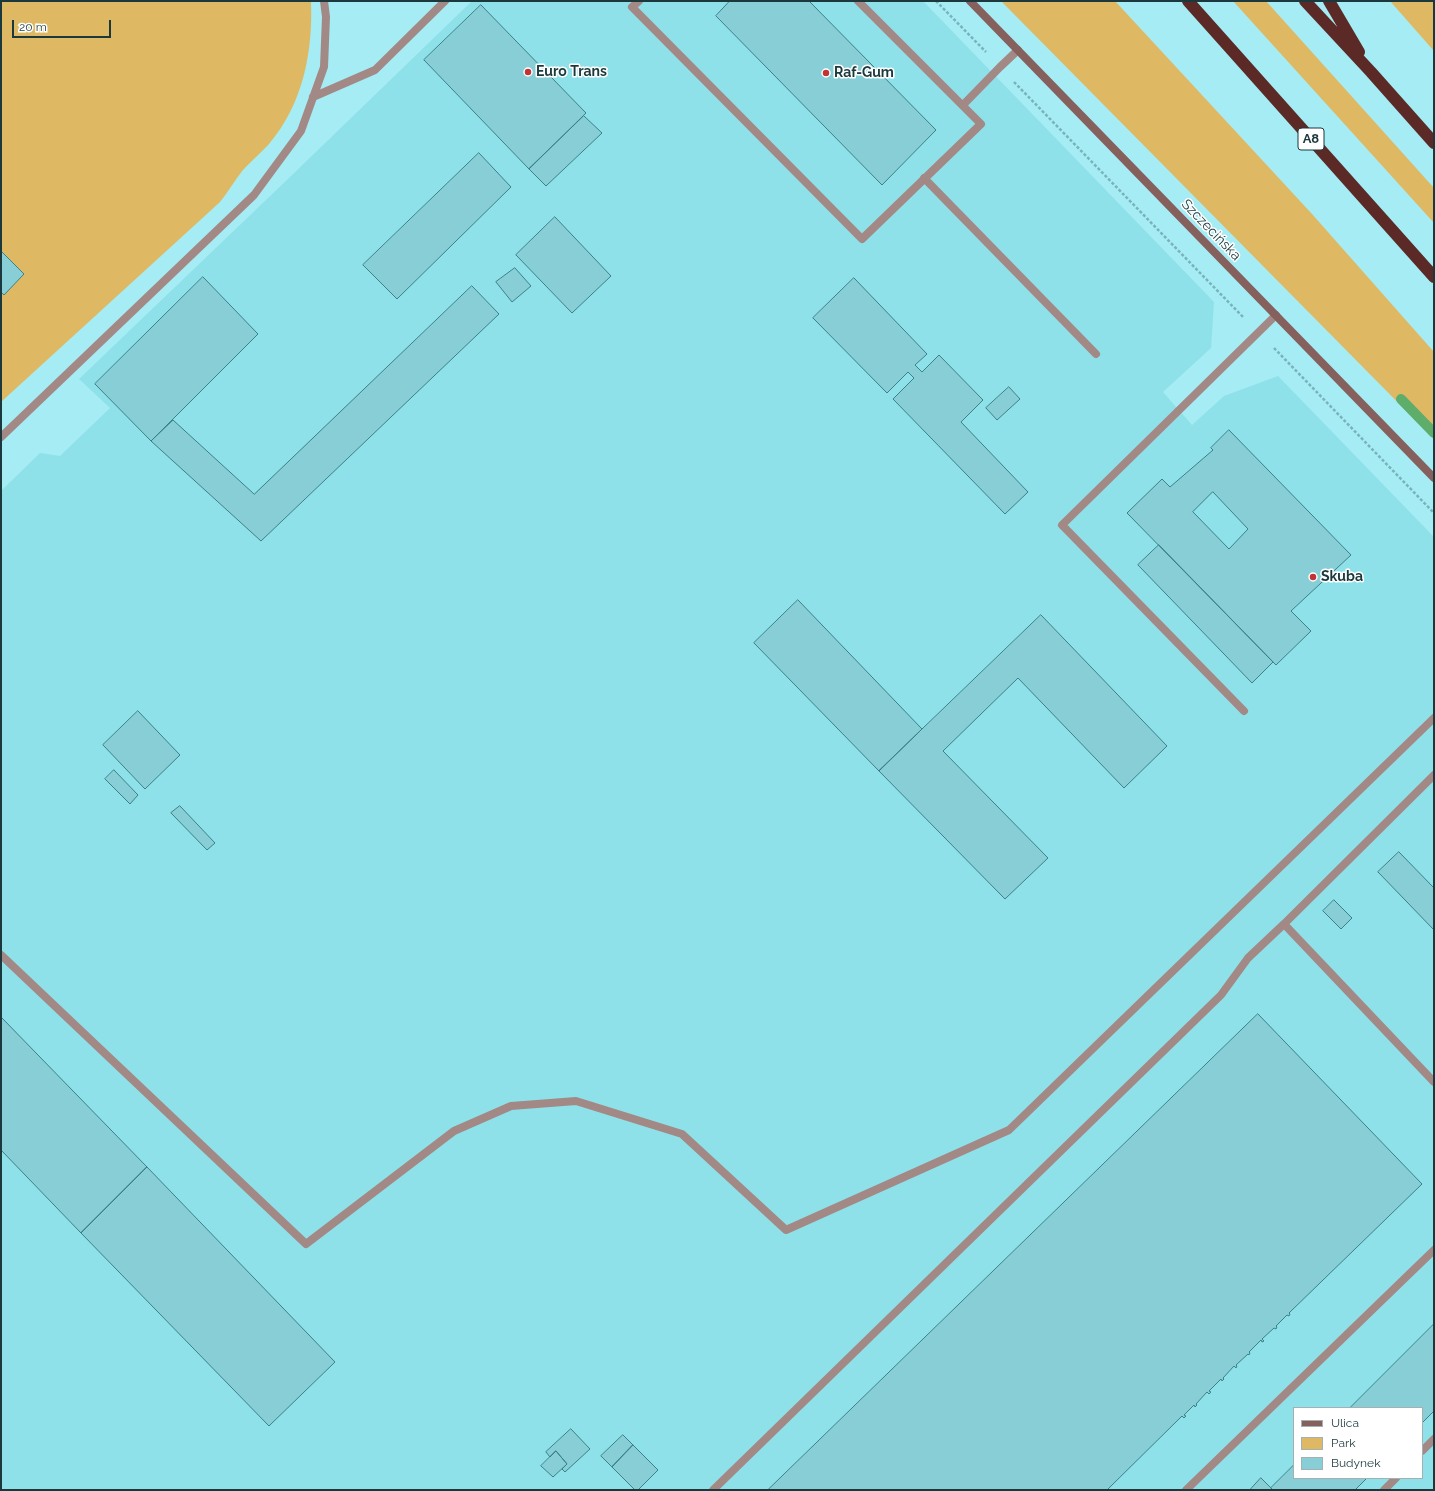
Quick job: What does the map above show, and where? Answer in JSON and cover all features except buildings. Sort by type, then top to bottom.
[{"type":"highway","name":"A8","points":[[1188,1],[1434,277]]},
{"type":"highway","points":[[1305,1],[1434,143]]},
{"type":"highway","points":[[1329,1],[1371,72]]},
{"type":"street","name":"Szczecińska","points":[[970,1],[1434,478]]},
{"type":"lane","points":[[1,437],[254,195],[301,130],[324,68],[326,17],[324,1]]},
{"type":"lane","points":[[313,97],[375,70],[445,1]]},
{"type":"lane","points":[[639,1],[632,7],[862,239],[981,124],[858,1]]},
{"type":"lane","points":[[963,105],[1018,50]]},
{"type":"lane","points":[[924,178],[1096,354]]},
{"type":"lane","points":[[1244,711],[1062,525],[1276,315]]},
{"type":"lane","points":[[1,955],[306,1244],[454,1131],[511,1106],[576,1101],[682,1134],[786,1230],[1009,1130],[1434,718]]},
{"type":"lane","points":[[712,1490],[1221,995],[1248,958],[1434,775]]},
{"type":"lane","points":[[1284,924],[1434,1082]]},
{"type":"lane","points":[[1186,1490],[1434,1250]]},
{"type":"lane","points":[[1423,1450],[1434,1439]]},
{"type":"lane","points":[[1384,1490],[1395,1479]]},
{"type":"path","points":[[936,1],[1434,513]]},
{"type":"shaded area","points":[[472,1],[923,1],[1214,302],[1211,348],[1163,392],[1192,425],[1224,396],[1278,376],[1434,537],[1434,1490],[1,1490],[1,491],[40,453],[60,456],[110,408],[79,379]]},
{"type":"green space","points":[[1,1],[311,1],[311,20],[308,58],[298,95],[281,128],[269,144],[243,170],[220,202],[1,402]]},
{"type":"green space","points":[[1001,1],[1115,1],[1312,214],[1434,352],[1434,439]]},
{"type":"green space","points":[[1233,1],[1266,1],[1434,188],[1434,223]]},
{"type":"green space","points":[[1390,1],[1434,1],[1434,51]]},
{"type":"waterway","points":[[1401,399],[1434,433]]},
{"type":"place","name":"Euro Trans","points":[[528,72]]},
{"type":"place","name":"Raf-Gum","points":[[826,73]]},
{"type":"place","name":"Skuba","points":[[1313,577]]}]
